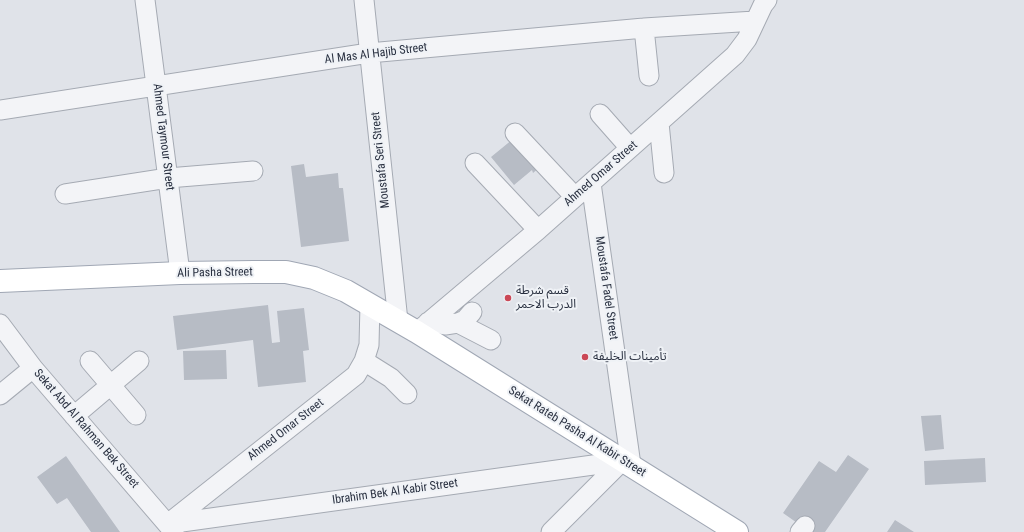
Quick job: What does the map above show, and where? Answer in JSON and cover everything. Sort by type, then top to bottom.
[{"type":"main road","name":"Ali Pasha Street","points":[[0,281],[180,273],[286,272],[314,278],[346,291],[398,321],[422,327]]},
{"type":"main road","name":"Sekat Rateb Pasha Al Kabir Street","points":[[422,327],[627,463],[737,532]]},
{"type":"street","name":"Ahmed Taymour Street","points":[[145,0],[180,273]]},
{"type":"street","name":"Moustafa Seri Street","points":[[364,0],[398,321]]},
{"type":"street","name":"Ahmed Omar Street","points":[[422,327],[538,230],[735,56],[767,0]]},
{"type":"street","name":"Al Mas Al Hajib Street","points":[[0,110],[369,53],[644,28],[755,21]]},
{"type":"street","points":[[644,28],[649,76]]},
{"type":"street","points":[[600,114],[630,148]]},
{"type":"street","points":[[659,123],[664,173]]},
{"type":"street","points":[[515,133],[575,197]]},
{"type":"street","points":[[475,163],[538,230]]},
{"type":"street","points":[[65,194],[168,178],[253,170]]},
{"type":"street","name":"Moustafa Fadel Street","points":[[591,183],[627,463]]},
{"type":"street","name":"Ahmed Omar Street","points":[[167,529],[356,375],[364,361],[369,345],[370,304]]},
{"type":"street","points":[[422,327],[458,324],[465,320],[472,312]]},
{"type":"street","name":"Sekat Abd Al Rahman Bek Street","points":[[0,324],[33,368],[167,529]]},
{"type":"street","points":[[458,324],[491,340]]},
{"type":"street","points":[[90,361],[136,415]]},
{"type":"street","points":[[74,416],[139,361]]},
{"type":"street","points":[[364,361],[391,378],[407,394]]},
{"type":"street","points":[[0,395],[33,368]]},
{"type":"street","points":[[554,531],[627,463]]},
{"type":"street","name":"Ibrahim Bek Al Kabir Street","points":[[167,529],[627,463]]},
{"type":"building","points":[[513,139],[546,162],[533,173],[532,170],[514,185],[491,157]]},
{"type":"building","points":[[304,164],[306,177],[338,173],[339,188],[343,188],[349,241],[301,247],[291,166]]},
{"type":"building","points":[[268,305],[272,343],[280,342],[277,311],[304,308],[309,350],[303,351],[306,382],[258,387],[253,340],[177,350],[173,316]]},
{"type":"building","points":[[226,350],[227,379],[184,380],[183,351]]},
{"type":"building","points":[[941,415],[944,449],[925,451],[921,416]]},
{"type":"building","points":[[848,455],[869,469],[825,532],[810,532],[783,513],[819,461],[836,472]]},
{"type":"building","points":[[66,456],[120,532],[91,532],[67,498],[57,504],[37,477]]},
{"type":"building","points":[[985,458],[986,482],[925,485],[924,461]]},
{"type":"building","points":[[895,520],[914,532],[887,532]]},
{"type":"place","name":"قسم شرطة الدرب الاحمر","points":[[508,298]]},
{"type":"place","name":"تأمينات الخليفة","points":[[585,357]]}]
